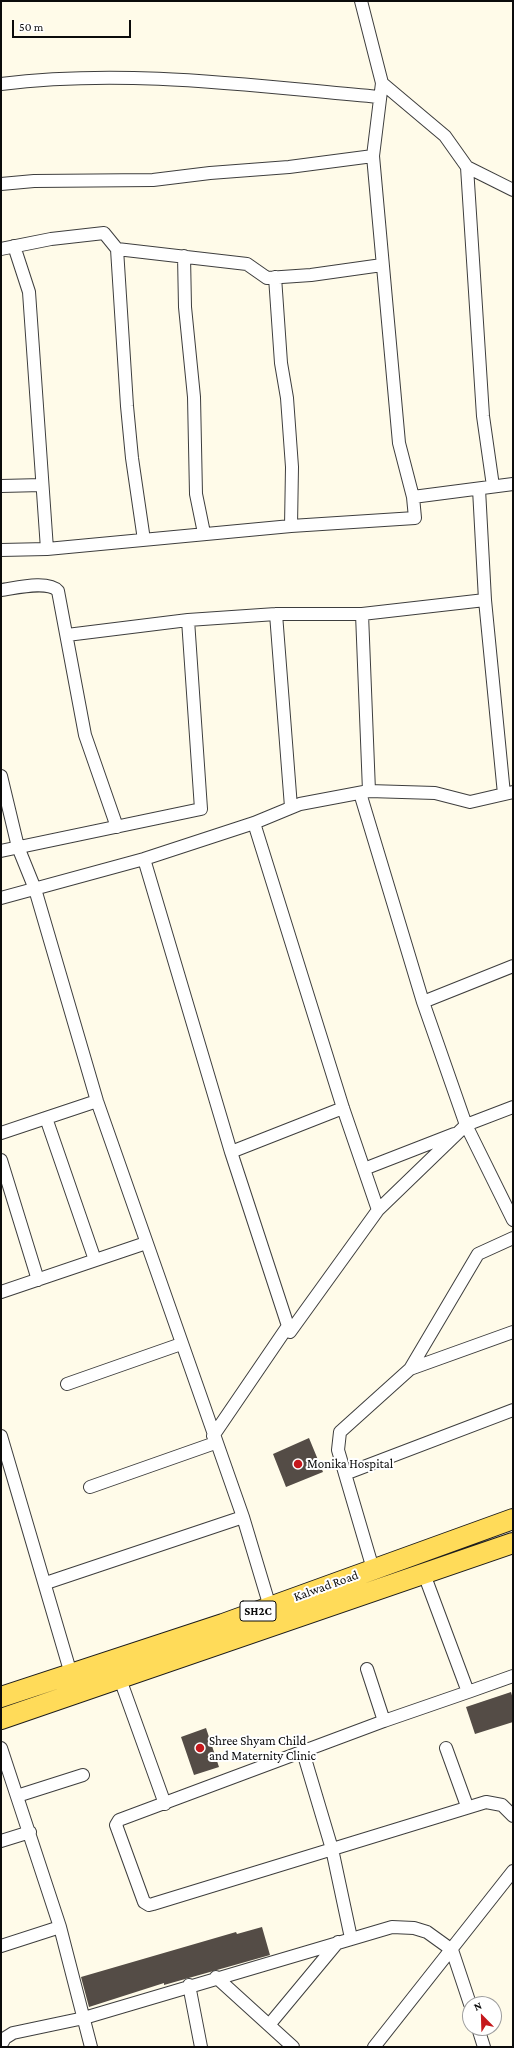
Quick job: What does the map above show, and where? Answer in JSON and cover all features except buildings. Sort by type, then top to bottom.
[{"type":"main road","name":"Kalwad Road","points":[[1,1697],[270,1606],[513,1519]]},
{"type":"main road","name":"Kalwad Road","points":[[1,1718],[120,1679],[513,1543]]},
{"type":"street","points":[[1,550],[47,549],[204,533],[415,518],[414,497],[399,443],[372,156],[382,83],[361,1]]},
{"type":"street","points":[[1,84],[39,79],[160,78],[379,97]]},
{"type":"street","points":[[382,83],[445,136],[467,167],[513,190]]},
{"type":"street","points":[[1,184],[34,181],[154,180],[210,173],[289,167],[372,156]]},
{"type":"street","points":[[467,167],[483,416],[493,486]]},
{"type":"street","points":[[1,249],[51,239],[104,233],[117,249],[131,451],[144,540]]},
{"type":"street","points":[[14,246],[29,292],[47,549]]},
{"type":"street","points":[[117,249],[247,264],[267,278],[311,275],[382,265]]},
{"type":"street","points":[[184,256],[185,307],[194,397],[196,494],[204,533]]},
{"type":"street","points":[[275,277],[281,363],[287,398],[292,467],[291,526]]},
{"type":"street","points":[[414,497],[513,484]]},
{"type":"street","points":[[1,486],[42,485]]},
{"type":"street","points":[[1,898],[144,859],[254,823],[300,804],[364,792],[435,793],[470,802],[509,793],[485,600],[479,489]]},
{"type":"street","points":[[1,590],[47,585],[54,586],[60,596],[84,735],[117,827]]},
{"type":"street","points":[[67,635],[188,620],[276,614],[362,614],[485,600]]},
{"type":"street","points":[[276,614],[291,807]]},
{"type":"street","points":[[362,614],[364,792],[423,1002],[463,1128],[513,1220]]},
{"type":"street","points":[[1,851],[201,809],[188,620]]},
{"type":"street","points":[[1,776],[18,847],[35,889],[98,1101],[214,1439],[243,1517],[270,1606]]},
{"type":"street","points":[[254,823],[343,1108],[378,1210]]},
{"type":"street","points":[[144,859],[231,1152],[290,1332],[378,1210],[463,1128]]},
{"type":"street","points":[[423,1002],[513,966]]},
{"type":"street","points":[[1,1133],[98,1101]]},
{"type":"street","points":[[364,1169],[513,1106]]},
{"type":"street","points":[[231,1152],[343,1108]]},
{"type":"street","points":[[46,1118],[95,1260]]},
{"type":"street","points":[[1,1160],[38,1280]]},
{"type":"street","points":[[373,1569],[338,1450],[340,1432],[410,1369],[478,1254],[513,1238]]},
{"type":"street","points":[[1,1292],[146,1243]]},
{"type":"street","points":[[90,1487],[214,1439],[288,1326]]},
{"type":"street","points":[[410,1369],[513,1332]]},
{"type":"street","points":[[67,1384],[181,1344]]},
{"type":"street","points":[[345,1474],[513,1410]]},
{"type":"street","points":[[1,1436],[46,1583],[71,1674]]},
{"type":"street","points":[[46,1583],[243,1517]]},
{"type":"street","points":[[424,1574],[468,1692]]},
{"type":"street","points":[[367,1669],[384,1721]]},
{"type":"street","points":[[513,1676],[384,1721],[117,1823],[144,1902],[149,1905],[467,1806],[486,1802],[496,1802],[507,1809],[513,1816]]},
{"type":"street","points":[[120,1679],[165,1804]]},
{"type":"street","points":[[1,1748],[30,1832],[60,1927],[91,2047]]},
{"type":"street","points":[[446,1748],[467,1806]]},
{"type":"street","points":[[303,1752],[332,1849],[351,1938]]},
{"type":"street","points":[[17,1796],[83,1775]]},
{"type":"street","points":[[1,1841],[30,1832]]},
{"type":"street","points":[[374,2047],[513,1871]]},
{"type":"street","points":[[1,1946],[60,1927]]},
{"type":"street","points":[[1,2045],[5,2038],[13,2033],[84,2018],[216,1977],[392,1927],[414,1928],[427,1932],[452,1950],[467,1996]]},
{"type":"street","points":[[268,2025],[338,1942]]},
{"type":"street","points":[[216,1977],[293,2047]]},
{"type":"street","points":[[190,1985],[201,2047]]},
{"type":"street","points":[[481,2036],[484,2047]]},
{"type":"place","name":"Monika Hospital","points":[[298,1464]]},
{"type":"place","name":"Shree Shyam Child and Maternity Clinic","points":[[200,1748]]}]
